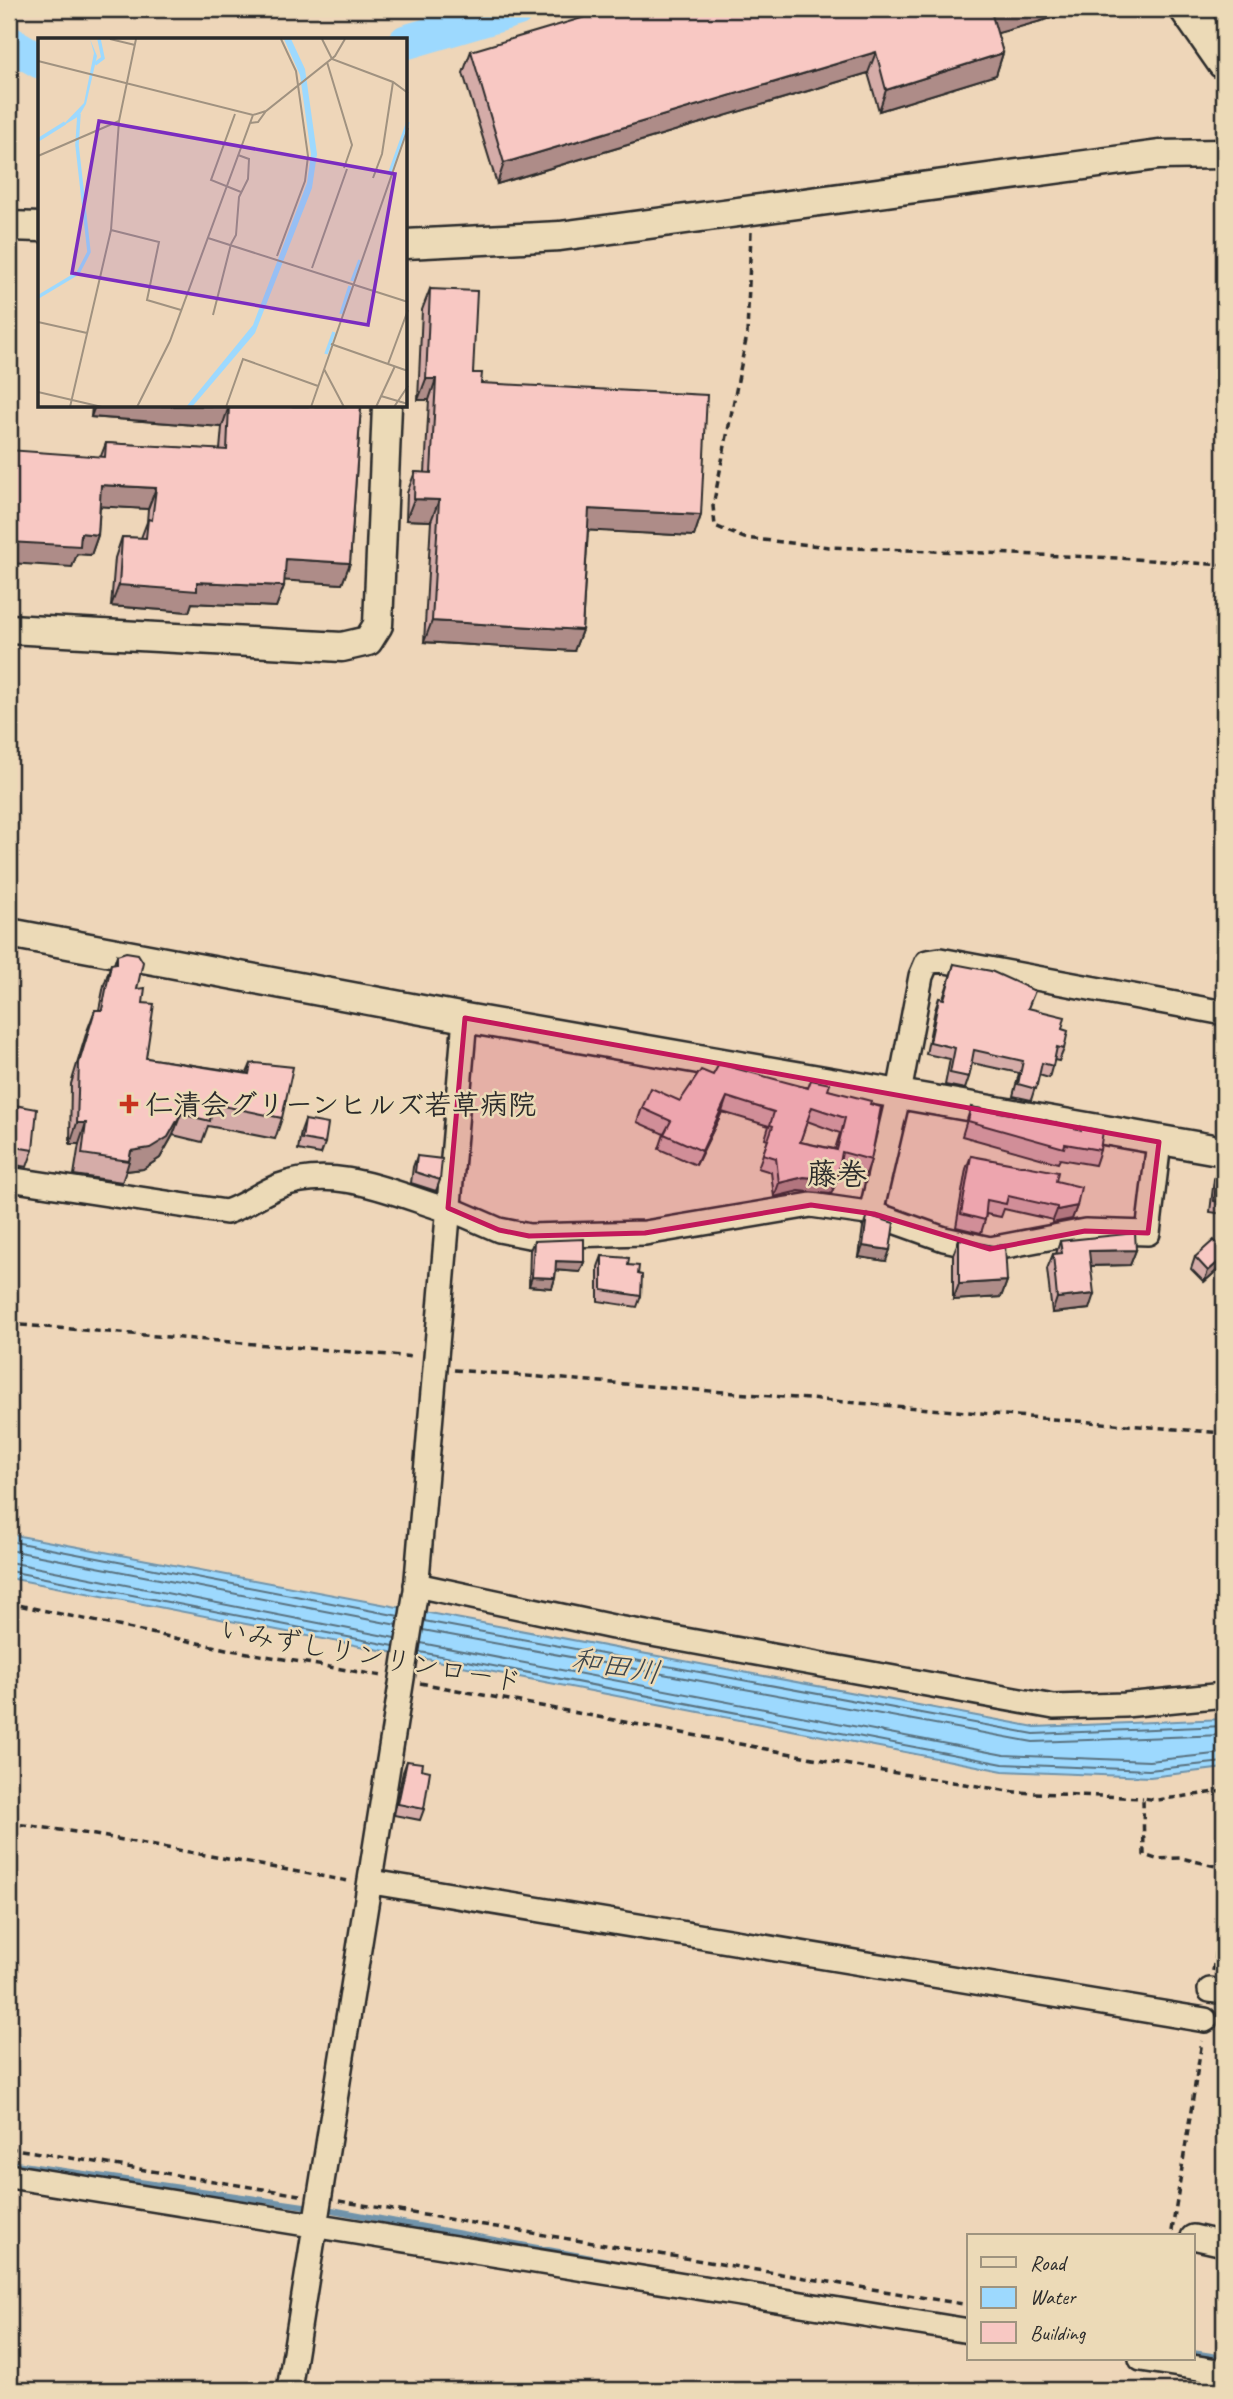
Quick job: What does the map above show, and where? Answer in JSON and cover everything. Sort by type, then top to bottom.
[{"type":"main road","points":[[1186,9],[1224,62]]},
{"type":"street","points":[[408,244],[560,236],[1159,155],[1224,154]]},
{"type":"street","points":[[9,226],[38,227]]},
{"type":"street","points":[[9,629],[342,648],[368,641],[378,625],[387,408]]},
{"type":"street","points":[[9,933],[465,1018],[899,1093],[1158,1142],[1224,1151]]},
{"type":"street","points":[[871,1213],[899,1093],[921,976],[927,962],[940,960],[1224,1013]]},
{"type":"street","points":[[289,2390],[416,1588],[465,1018]]},
{"type":"street","points":[[9,1179],[226,1212],[244,1207],[279,1186],[309,1178],[340,1178],[448,1209],[499,1230],[528,1236],[645,1233],[811,1205],[871,1213],[944,1238],[990,1249],[1086,1231],[1148,1233],[1158,1142]]},
{"type":"street","points":[[416,1588],[638,1632],[1055,1707],[1125,1705],[1224,1695]]},
{"type":"street","points":[[371,1884],[1205,2020]]},
{"type":"street","points":[[9,2176],[967,2331]]},
{"type":"street","points":[[1194,2238],[1224,2244]]},
{"type":"street","points":[[1147,2360],[1224,2372]]},
{"type":"path","points":[[751,209],[747,335],[739,387],[730,411],[713,506],[715,526],[744,538],[829,547],[1118,558],[1224,565]]},
{"type":"path","points":[[9,1324],[1224,1433]]},
{"type":"path","name":"いみずしリンリンロード","points":[[9,1604],[231,1650],[403,1672],[871,1769],[1015,1792],[1157,1800],[1224,1791]]},
{"type":"path","points":[[1143,1798],[1144,1855],[1156,1859],[1181,1858],[1224,1868]]},
{"type":"path","points":[[9,1823],[90,1834],[371,1884]]},
{"type":"path","points":[[1217,1991],[1224,1888]]},
{"type":"path","points":[[1181,2234],[1205,2020]]},
{"type":"path","points":[[9,2148],[967,2305]]},
{"type":"highlighted area","points":[[465,1018],[1159,1142],[1148,1233],[1085,1231],[990,1249],[874,1214],[811,1205],[645,1233],[529,1236],[499,1230],[448,1208]]},
{"type":"water","name":"和田川","points":[[9,1534],[1035,1727],[1224,1719],[1224,1768],[1150,1777],[1003,1771],[9,1578]]},
{"type":"building","points":[[612,9],[1015,9],[992,15],[1003,53],[886,90],[876,52],[504,163],[471,51]]},
{"type":"building","points":[[430,289],[477,291],[473,373],[482,373],[481,383],[707,395],[701,515],[589,509],[582,630],[432,621],[439,500],[414,499],[415,472],[431,473],[436,379],[426,379]]},
{"type":"building","points":[[229,408],[361,408],[350,563],[286,559],[284,586],[197,582],[197,591],[119,585],[122,537],[146,538],[148,519],[152,520],[156,488],[101,485],[98,535],[81,533],[80,546],[9,542],[9,450],[105,457],[106,443],[227,450]]},
{"type":"building","points":[[126,952],[138,954],[143,962],[137,989],[145,988],[143,1003],[154,1004],[146,1058],[249,1074],[251,1064],[255,1063],[293,1067],[282,1118],[213,1104],[210,1121],[181,1114],[168,1137],[150,1148],[131,1151],[129,1161],[82,1154],[86,1123],[77,1123],[79,1063],[95,1010],[102,1010],[111,964],[117,963],[117,955]]},
{"type":"building","points":[[954,964],[991,971],[1035,991],[1028,1008],[1065,1017],[1062,1029],[1068,1031],[1064,1049],[1057,1047],[1053,1066],[1042,1063],[1036,1089],[1018,1084],[1023,1061],[974,1050],[969,1077],[950,1073],[955,1048],[930,1042],[939,998],[944,999]]},
{"type":"building","points":[[719,1064],[808,1088],[811,1080],[830,1084],[828,1090],[871,1101],[870,1104],[881,1107],[871,1160],[842,1152],[837,1180],[804,1177],[779,1183],[776,1158],[763,1154],[773,1126],[770,1125],[774,1112],[727,1097],[702,1151],[664,1134],[671,1121],[642,1108],[651,1088],[680,1101],[701,1070],[713,1075]],"holes":[[[812,1107],[845,1118],[837,1150],[800,1142]]]},
{"type":"building","points":[[9,1104],[37,1109],[33,1150],[9,1146]]},
{"type":"building","points":[[971,1107],[1045,1120],[1081,1130],[1081,1127],[1103,1131],[1100,1150],[1065,1144],[1064,1148],[968,1121]]},
{"type":"building","points":[[305,1120],[328,1124],[325,1143],[302,1139]]},
{"type":"building","points":[[417,1156],[442,1159],[440,1180],[415,1172]]},
{"type":"building","points":[[971,1156],[1058,1172],[1056,1181],[1081,1187],[1077,1206],[1057,1210],[1057,1207],[1008,1196],[1006,1204],[987,1200],[985,1220],[961,1214]]},
{"type":"building","points":[[1218,1168],[1224,1169],[1224,1203],[1214,1201]]},
{"type":"building","points":[[867,1215],[894,1223],[890,1250],[863,1246]]},
{"type":"building","points":[[1135,1233],[1136,1250],[1089,1251],[1094,1294],[1057,1298],[1053,1254],[1062,1253],[1060,1241]]},
{"type":"building","points":[[584,1239],[584,1262],[556,1261],[555,1278],[532,1277],[534,1241]]},
{"type":"building","points":[[959,1239],[993,1246],[1005,1245],[1007,1281],[959,1284]]},
{"type":"building","points":[[1214,1240],[1224,1251],[1224,1257],[1208,1271],[1195,1257]]},
{"type":"building","points":[[602,1256],[629,1258],[628,1265],[639,1266],[638,1274],[642,1275],[641,1296],[602,1290]]},
{"type":"building","points":[[407,1761],[422,1763],[421,1769],[430,1771],[424,1809],[398,1804]]},
{"type":"waterway","points":[[408,41],[517,9]]},
{"type":"waterway","points":[[9,43],[38,60]]},
{"type":"waterway","points":[[9,2163],[332,2210],[608,2261]]},
{"type":"waterway","points":[[1194,2353],[1224,2358]]},
{"type":"place","name":"仁清会グリーンヒルズ若草病院","points":[[129,1104]]},
{"type":"district","name":"藤巻","points":[[837,1174]]}]
